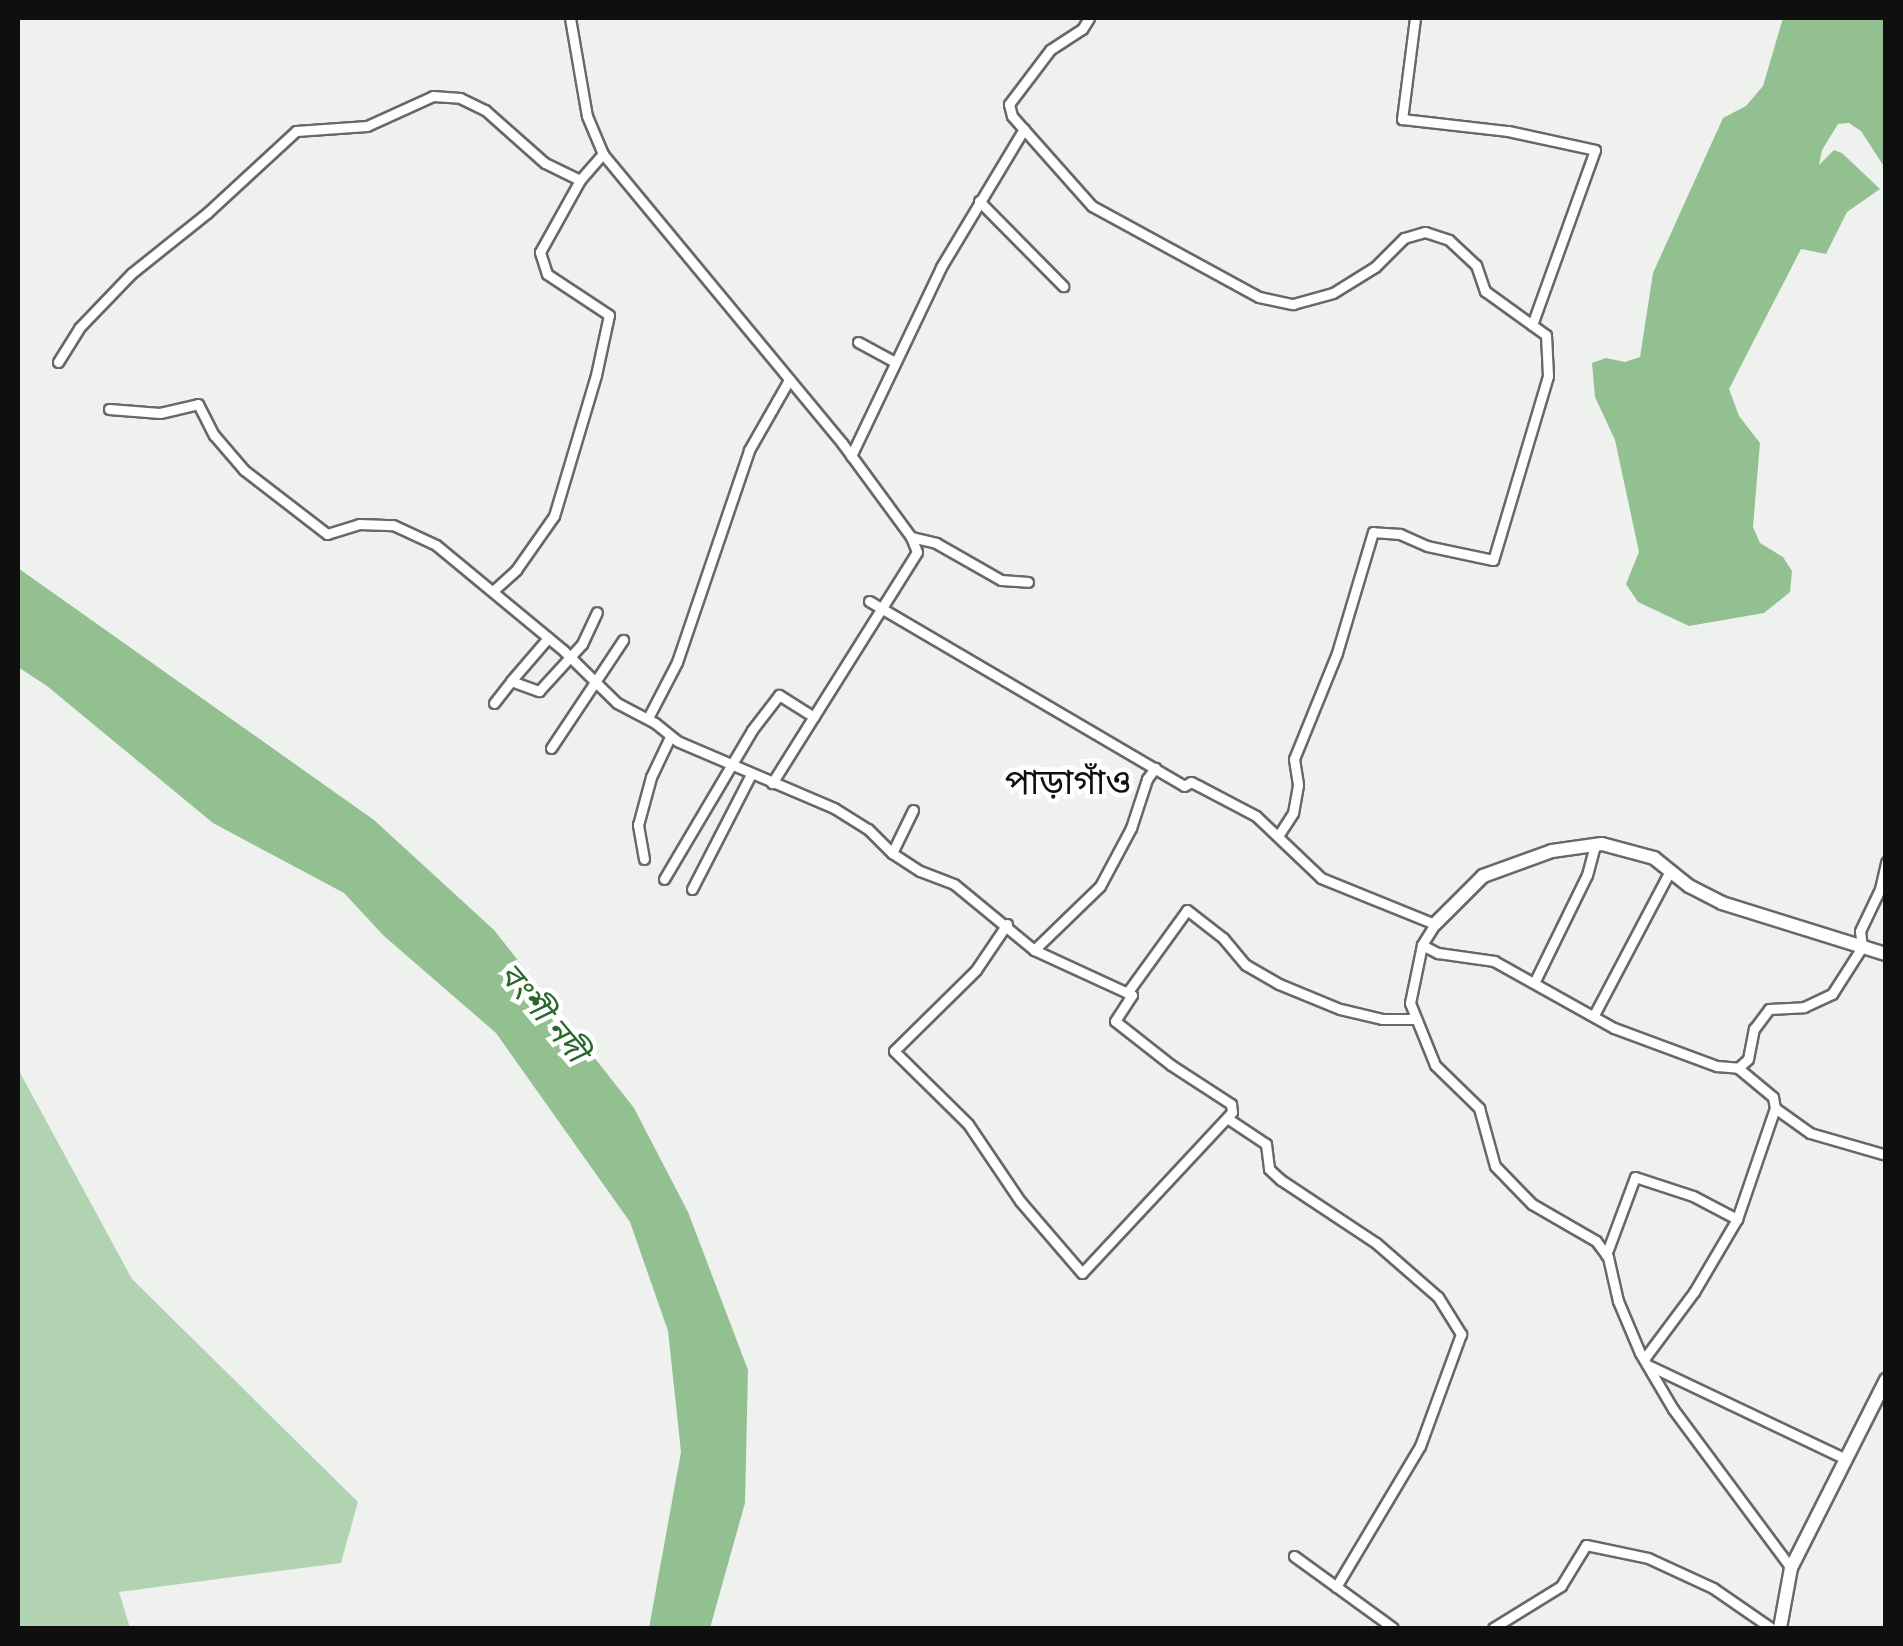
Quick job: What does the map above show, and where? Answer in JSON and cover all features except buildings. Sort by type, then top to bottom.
[{"type":"street","points":[[570,18],[587,116],[604,154],[851,456],[911,537],[917,552],[850,665],[772,783]]},
{"type":"street","points":[[1089,18],[1082,29],[1050,50],[1009,104],[1012,116],[1092,206],[1259,297],[1293,304],[1333,293],[1375,267],[1404,238],[1425,232],[1449,240],[1476,265],[1485,290],[1546,335],[1548,376],[1492,560],[1427,546],[1400,534],[1373,532],[1336,653],[1294,760],[1298,785],[1293,813],[1278,836]]},
{"type":"street","points":[[1415,18],[1402,119],[1508,131],[1595,150],[1532,326]]},
{"type":"street","points":[[58,362],[79,328],[132,273],[207,213],[296,132],[368,126],[433,96],[460,98],[485,110],[545,163],[580,180]]},
{"type":"street","points":[[851,456],[978,201],[1024,129]]},
{"type":"street","points":[[494,590],[540,540],[564,495],[609,315],[547,274],[542,265],[546,237],[580,180],[604,154]]},
{"type":"street","points":[[978,201],[1063,286]]},
{"type":"street","points":[[858,342],[895,362]]},
{"type":"street","points":[[648,718],[677,662],[749,450],[788,380]]},
{"type":"street","points":[[110,410],[160,413],[198,404],[214,435],[244,470],[328,534],[358,524],[393,526],[436,545],[494,590],[616,703],[648,718],[670,737],[834,808],[920,872],[954,884],[1007,924],[1034,950],[1132,995],[1115,1021],[1170,1065],[1231,1104],[1227,1118],[1082,1272],[1020,1202],[968,1124],[894,1051],[968,978],[1007,924]]},
{"type":"street","points":[[911,537],[936,544],[1002,580],[1028,582]]},
{"type":"street","points":[[868,600],[1184,786],[1191,782],[1239,806],[1278,836],[1320,878],[1435,924]]},
{"type":"street","points":[[511,681],[538,690],[582,644],[597,612]]},
{"type":"street","points":[[494,702],[548,638]]},
{"type":"street","points":[[551,748],[623,640]]},
{"type":"street","points":[[664,879],[779,696],[814,717]]},
{"type":"street","points":[[644,860],[638,825],[652,777],[670,737]]},
{"type":"street","points":[[1034,950],[1100,886],[1130,828],[1146,779],[1155,768]]},
{"type":"street","points":[[692,888],[752,774]]},
{"type":"street","points":[[892,853],[913,810]]},
{"type":"street","points":[[1534,983],[1587,875],[1594,846]]},
{"type":"street","points":[[1792,1568],[1673,1408],[1646,1362],[1618,1300],[1606,1255],[1596,1241],[1532,1204],[1495,1166],[1479,1108],[1435,1065],[1410,1003],[1422,945],[1435,924],[1484,876],[1539,855],[1594,846],[1642,852],[1669,873],[1722,903],[1886,954]]},
{"type":"street","points":[[1738,1068],[1748,1059],[1759,1017],[1778,1006],[1804,1007],[1832,994],[1862,947],[1860,931],[1880,888],[1886,862]]},
{"type":"street","points":[[1594,1015],[1669,873]]},
{"type":"street","points":[[1127,993],[1187,910],[1246,964],[1280,984],[1340,1009],[1414,1019]]},
{"type":"street","points":[[1422,945],[1438,953],[1494,961],[1633,1036],[1717,1066],[1738,1068],[1773,1097],[1775,1108],[1737,1219],[1646,1362]]},
{"type":"street","points":[[1775,1108],[1810,1134],[1886,1154]]},
{"type":"street","points":[[1227,1118],[1266,1144],[1269,1169],[1280,1180],[1376,1243],[1438,1297],[1452,1312],[1461,1334],[1420,1446],[1336,1587]]},
{"type":"street","points":[[1606,1255],[1635,1176],[1693,1196],[1737,1219]]},
{"type":"street","points":[[1646,1362],[1846,1459]]},
{"type":"street","points":[[1780,1628],[1792,1568],[1886,1380]]},
{"type":"street","points":[[1493,1628],[1562,1586],[1586,1545],[1630,1551],[1713,1588],[1771,1628]]},
{"type":"street","points":[[1294,1556],[1393,1628]]},
{"type":"shaded area","points":[[18,1069],[132,1279],[358,1502],[341,1563],[119,1592],[130,1628],[18,1628]]},
{"type":"water","points":[[1783,18],[1885,18],[1885,168],[1861,131],[1849,123],[1838,124],[1822,150],[1819,165],[1834,150],[1842,153],[1880,189],[1847,212],[1826,254],[1801,249],[1729,389],[1739,416],[1760,443],[1753,527],[1760,543],[1783,557],[1792,571],[1790,592],[1764,613],[1689,626],[1638,602],[1626,584],[1639,552],[1615,440],[1595,397],[1592,363],[1606,358],[1625,362],[1640,357],[1653,273],[1723,118],[1746,106],[1763,86]]},
{"type":"water","name":"বংশী নদী","points":[[18,568],[374,820],[494,930],[634,1108],[688,1212],[748,1370],[745,1503],[710,1628],[649,1628],[681,1452],[668,1331],[630,1222],[496,1033],[384,936],[344,893],[213,823],[47,686],[18,667]]},
{"type":"district","name":"পাড়াগাঁও","points":[[1068,781]]}]
